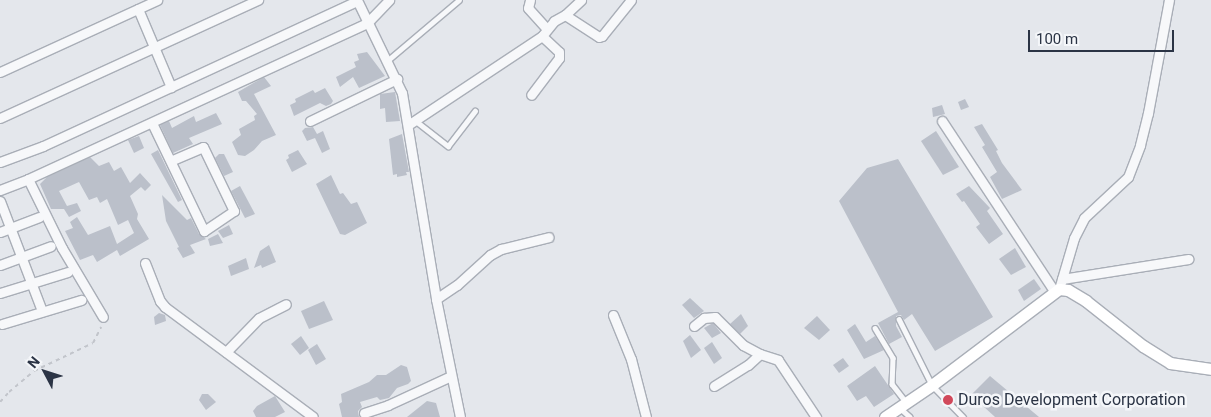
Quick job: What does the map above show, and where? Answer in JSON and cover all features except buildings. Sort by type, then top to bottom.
[{"type":"street","points":[[0,72],[157,0]]},
{"type":"street","points":[[0,118],[258,0]]},
{"type":"street","points":[[0,162],[43,146],[357,0],[397,79],[412,123],[436,299],[460,417]]},
{"type":"street","points":[[0,190],[152,123],[367,23],[389,0]]},
{"type":"street","points":[[530,0],[528,8],[559,52],[559,58],[531,94]]},
{"type":"street","points":[[412,123],[545,32],[580,0]]},
{"type":"street","points":[[565,15],[599,37],[606,34],[631,0]]},
{"type":"street","points":[[1058,286],[1074,238],[1084,218],[1128,177],[1148,113],[1169,0]]},
{"type":"street","points":[[138,9],[170,87]]},
{"type":"street","points":[[310,121],[397,79]]},
{"type":"street","points":[[942,121],[1058,286],[1086,301],[1143,346],[1170,362],[1211,369]]},
{"type":"street","points":[[152,123],[172,160],[204,230],[234,211],[203,147],[172,160]]},
{"type":"street","points":[[28,179],[62,248],[103,317]]},
{"type":"street","points":[[0,201],[42,311]]},
{"type":"street","points":[[0,232],[39,217]]},
{"type":"street","points":[[436,299],[458,286],[490,255],[501,249],[549,237]]},
{"type":"street","points":[[0,265],[51,246]]},
{"type":"street","points":[[885,417],[932,385],[1058,286],[1188,259]]},
{"type":"street","points":[[145,263],[160,301],[312,417]]},
{"type":"street","points":[[0,293],[68,272]]},
{"type":"street","points":[[2,324],[80,300]]},
{"type":"street","points":[[226,352],[259,318],[286,304]]},
{"type":"street","points":[[613,315],[631,359],[646,417]]},
{"type":"street","points":[[694,326],[704,318],[715,318],[744,345],[760,354],[778,360],[816,417]]},
{"type":"street","points":[[714,386],[748,365],[760,354]]},
{"type":"street","points":[[364,413],[388,405],[451,376]]},
{"type":"lane","points":[[387,61],[459,0]]},
{"type":"lane","points":[[412,123],[448,146],[475,111]]},
{"type":"lane","points":[[899,319],[932,385],[963,417]]},
{"type":"lane","points":[[875,328],[893,358],[892,384],[910,417]]},
{"type":"path","points":[[0,402],[9,392],[34,372],[93,343],[101,328],[103,317]]},
{"type":"place","name":"Duros Development Corporation","points":[[948,400]]}]
